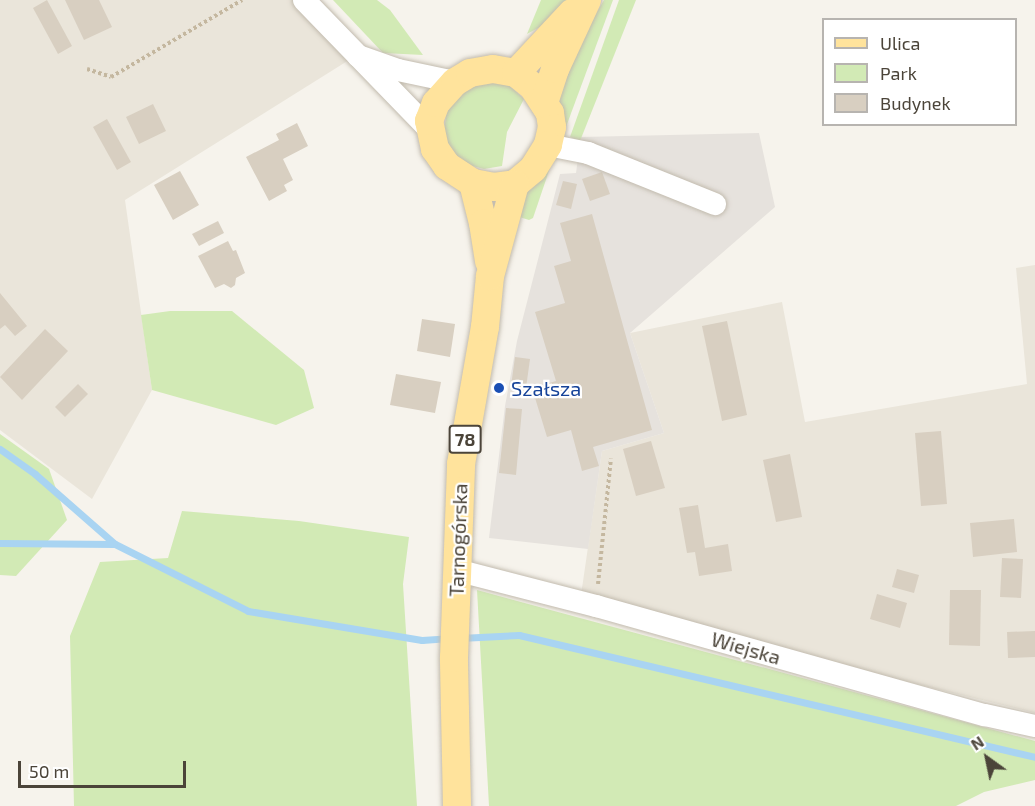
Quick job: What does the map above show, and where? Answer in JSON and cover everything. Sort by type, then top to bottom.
[{"type":"main road","points":[[516,73],[586,0]]},
{"type":"main road","points":[[544,103],[555,69],[586,0]]},
{"type":"main road","points":[[504,70],[516,73],[533,87],[550,113],[552,127],[548,145],[533,169],[515,184],[494,187],[473,183],[447,166],[435,148],[429,121],[436,103],[463,75],[480,71],[504,70]]},
{"type":"main road","name":"Tarnogórska","points":[[473,183],[483,223],[490,276]]},
{"type":"main road","name":"Tarnogórska","points":[[458,806],[454,658],[461,465],[485,327],[490,276],[515,184]]},
{"type":"street","points":[[304,0],[430,130]]},
{"type":"street","points":[[357,55],[398,70],[455,82]]},
{"type":"street","points":[[548,145],[588,153],[716,204]]},
{"type":"street","name":"Wiejska","points":[[456,570],[596,606],[985,715],[1035,726]]},
{"type":"path","points":[[87,69],[111,77],[242,0]]},
{"type":"path","points":[[596,606],[610,459]]},
{"type":"shaded area","points":[[0,0],[304,0],[357,55],[125,200],[152,390],[92,499],[0,430]]},
{"type":"shaded area","points":[[759,133],[775,207],[630,333],[664,433],[602,451],[588,549],[489,538],[505,406],[517,341],[560,174],[576,173],[581,137]]},
{"type":"shaded area","points":[[1035,265],[1035,713],[580,602],[602,451],[664,433],[630,333],[782,302],[805,422],[1027,384],[1016,268]]},
{"type":"green space","points":[[333,0],[377,0],[390,10],[423,55],[383,53]]},
{"type":"green space","points":[[541,0],[575,0],[571,10],[527,34]]},
{"type":"green space","points":[[604,0],[613,0],[563,135],[557,103],[565,67]]},
{"type":"green space","points":[[619,0],[636,0],[580,141],[570,137]]},
{"type":"green space","points":[[482,80],[510,86],[524,99],[507,132],[502,166],[484,169],[469,165],[458,157],[448,144],[444,130],[448,103]]},
{"type":"green space","points":[[553,159],[533,218],[529,220],[513,215],[516,205]]},
{"type":"green space","points":[[170,311],[232,311],[304,370],[314,408],[276,425],[152,390],[141,315]]},
{"type":"green space","points":[[0,434],[49,469],[67,520],[16,576],[0,575]]},
{"type":"green space","points":[[182,511],[299,521],[409,537],[403,584],[417,806],[74,806],[70,636],[100,562],[168,558]]},
{"type":"green space","points":[[477,590],[1035,741],[1035,780],[984,792],[956,806],[489,806]]},
{"type":"building","points":[[47,0],[72,46],[58,54],[33,8]]},
{"type":"building","points":[[65,0],[99,0],[112,27],[84,40]]},
{"type":"building","points":[[153,104],[166,131],[139,144],[126,117]]},
{"type":"building","points":[[107,119],[131,162],[117,170],[93,127]]},
{"type":"building","points":[[297,123],[308,146],[283,159],[293,180],[284,185],[287,191],[269,201],[246,157],[279,140],[276,134]]},
{"type":"building","points":[[180,171],[199,205],[173,220],[154,185]]},
{"type":"building","points":[[602,172],[610,194],[590,201],[582,179]]},
{"type":"building","points":[[563,181],[577,184],[571,209],[556,205]]},
{"type":"building","points":[[592,214],[652,430],[593,447],[599,466],[582,471],[571,430],[547,437],[532,388],[556,381],[535,312],[565,303],[554,266],[571,261],[560,223]]},
{"type":"building","points":[[218,221],[224,233],[199,246],[192,234]]},
{"type":"building","points":[[228,241],[233,251],[236,250],[245,273],[236,278],[235,285],[231,288],[224,284],[215,288],[198,256]]},
{"type":"building","points":[[0,293],[27,326],[15,336],[5,325],[0,329]]},
{"type":"building","points":[[422,319],[455,324],[450,357],[417,351]]},
{"type":"building","points":[[727,321],[747,415],[722,421],[702,326]]},
{"type":"building","points":[[45,329],[68,351],[22,400],[0,377]]},
{"type":"building","points":[[515,357],[530,359],[526,388],[511,386]]},
{"type":"building","points":[[396,374],[441,382],[435,413],[390,405]]},
{"type":"building","points":[[78,384],[88,394],[65,417],[55,407]]},
{"type":"building","points":[[506,408],[522,409],[516,475],[499,473]]},
{"type":"building","points":[[941,431],[947,504],[921,506],[915,433]]},
{"type":"building","points":[[651,441],[665,488],[636,496],[623,449]]},
{"type":"building","points":[[790,454],[802,517],[776,522],[763,460]]},
{"type":"building","points":[[698,505],[705,548],[728,544],[732,571],[699,576],[695,552],[687,553],[679,508]]},
{"type":"building","points":[[1014,519],[1017,552],[973,557],[970,523]]},
{"type":"building","points":[[1002,558],[1023,559],[1021,598],[1000,597]]},
{"type":"building","points":[[897,569],[919,575],[914,593],[892,587]]},
{"type":"building","points":[[950,590],[981,590],[980,646],[949,645]]},
{"type":"building","points":[[877,594],[907,603],[900,628],[870,619]]},
{"type":"building","points":[[1035,631],[1035,657],[1008,658],[1007,632]]},
{"type":"waterway","points":[[0,449],[35,474],[115,544],[248,611],[422,640],[449,638]]},
{"type":"waterway","points":[[0,543],[114,544]]},
{"type":"waterway","points":[[460,638],[519,635],[1035,757]]},
{"type":"place","name":"Szałsza","points":[[499,388]]}]
